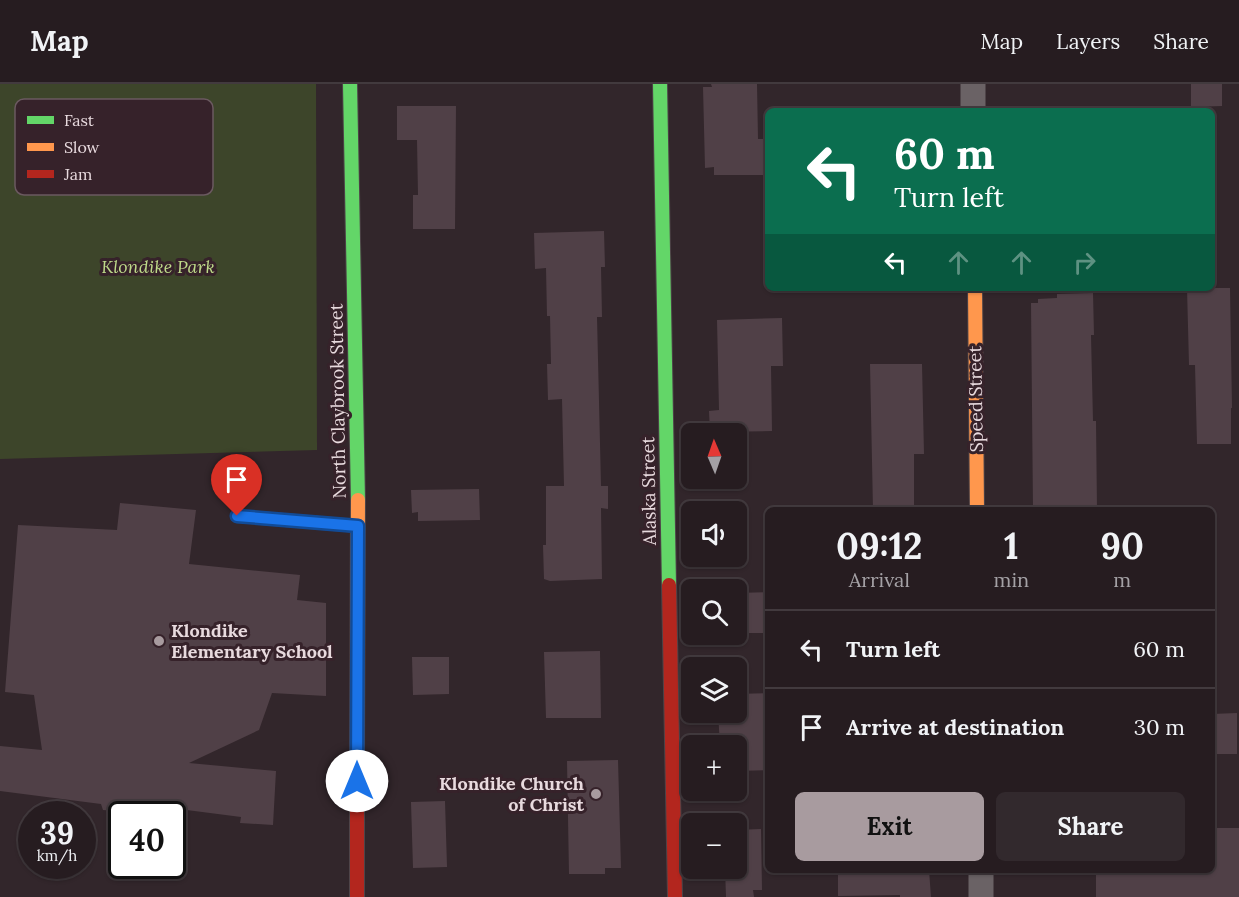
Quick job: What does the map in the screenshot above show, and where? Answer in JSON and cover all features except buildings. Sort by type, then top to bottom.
[{"type":"street","name":"North Claybrook Street","points":[[350,84],[358,526],[357,897]]},
{"type":"street","name":"Alaska Street","points":[[660,84],[675,897]]},
{"type":"street","points":[[973,84],[973,108]]},
{"type":"street","name":"Speed Street","points":[[975,291],[977,507]]},
{"type":"street","points":[[981,873],[981,897]]},
{"type":"lane","points":[[237,516],[358,526]]},
{"type":"green space","name":"Klondike Park","points":[[0,84],[316,84],[317,450],[0,459]]},
{"type":"traffic: fast","points":[[350,84],[358,500]]},
{"type":"traffic: fast","points":[[660,84],[669,585]]},
{"type":"traffic: slow","points":[[975,291],[977,507]]},
{"type":"traffic: slow","points":[[357,763],[358,500]]},
{"type":"traffic: jam","points":[[669,585],[675,897]]},
{"type":"traffic: jam","points":[[357,763],[357,897]]},
{"type":"place","name":"Klondike Elementary School","points":[[159,641]]},
{"type":"place","name":"Klondike Church of Christ","points":[[596,794]]},
{"type":"route","points":[[237,516],[358,526],[357,781]]}]
